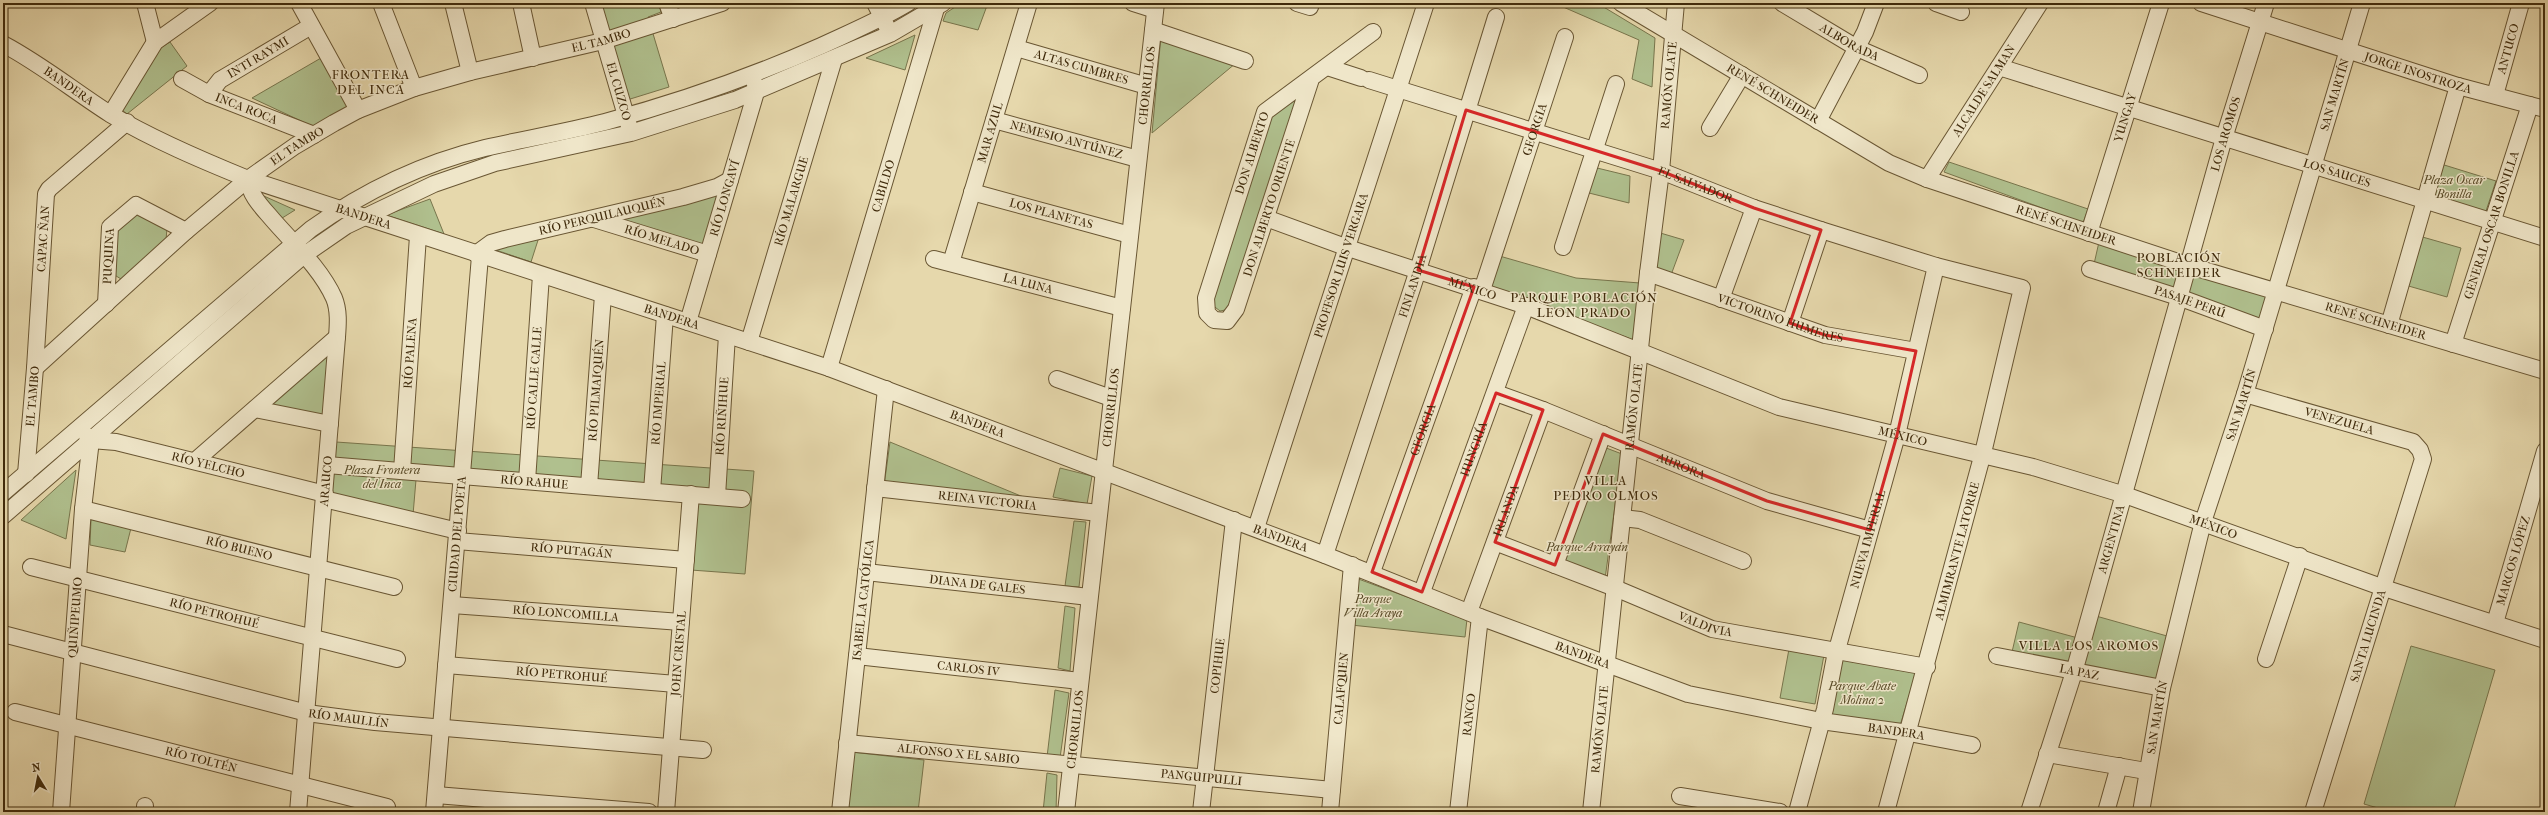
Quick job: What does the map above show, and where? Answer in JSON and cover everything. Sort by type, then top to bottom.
[{"type":"street","points":[[145,3],[155,42]]},
{"type":"street","points":[[111,114],[155,42],[210,3]]},
{"type":"street","points":[[299,3],[358,110]]},
{"type":"street","points":[[381,3],[414,88]]},
{"type":"street","points":[[453,3],[470,72]]},
{"type":"street","points":[[521,3],[533,58]]},
{"type":"street","name":"EL CUZCO","points":[[594,3],[603,41],[631,133]]},
{"type":"street","points":[[667,3],[673,19]]},
{"type":"street","name":"EL TAMBO","points":[[26,474],[35,368],[186,231],[248,179],[314,135],[358,110],[414,88],[470,72],[603,41],[722,3]]},
{"type":"street","points":[[875,3],[890,34]]},
{"type":"street","points":[[3,516],[91,440],[299,249],[339,210],[396,180],[460,155],[626,116],[675,102],[752,74],[882,18],[908,3]]},
{"type":"street","name":"MAR AZUL","points":[[951,263],[1029,3]]},
{"type":"street","points":[[1133,3],[1156,6]]},
{"type":"street","name":"PROFESOR LUIS VERGARA","points":[[1256,528],[1348,248],[1426,3]]},
{"type":"street","name":"RENÉ SCHNEIDER","points":[[1622,3],[1889,163],[1927,179],[2190,266],[2545,371]]},
{"type":"street","name":"RAMÓN OLATE","points":[[1592,812],[1648,273],[1661,171],[1676,3]]},
{"type":"street","name":"ALBORADA","points":[[1782,3],[1857,48],[1918,76]]},
{"type":"street","points":[[1818,121],[1857,48],[1876,3]]},
{"type":"street","points":[[1936,3],[1961,12]]},
{"type":"street","name":"ALCALDE SALMAN","points":[[1927,179],[2040,3]]},
{"type":"street","name":"YUNGAY","points":[[2089,233],[2161,3]]},
{"type":"street","name":"JORGE INOSTROZA","points":[[2202,3],[2348,52],[2458,86],[2538,107]]},
{"type":"street","name":"LOS AROMOS","points":[[2190,266],[2224,138],[2266,3]]},
{"type":"street","name":"SAN MARTÍN","points":[[2141,812],[2146,771],[2162,688],[2203,522],[2265,329],[2362,3]]},
{"type":"street","name":"ANTUCO","points":[[2495,96],[2521,3]]},
{"type":"street","points":[[3,493],[80,427],[299,249],[331,235],[362,217],[434,184],[476,169],[631,133],[684,117],[756,92],[890,34],[939,5]]},
{"type":"street","name":"CABILDO","points":[[828,368],[939,5]]},
{"type":"street","name":"CHORRILLOS","points":[[1066,812],[1111,398],[1156,6]]},
{"type":"street","name":"FINLANDIA","points":[[1325,555],[1418,270],[1466,110],[1496,17]]},
{"type":"street","name":"INTI RAYMI","points":[[209,94],[220,80],[311,26]]},
{"type":"street","points":[[1153,30],[1245,61]]},
{"type":"street","name":"DON ALBERTO","points":[[1214,320],[1207,313],[1206,298],[1265,112],[1373,32]]},
{"type":"street","name":"GEORGIA","points":[[1372,572],[1478,289],[1565,37]]},
{"type":"street","name":"BANDERA","points":[[3,44],[34,61],[111,114],[189,155],[248,179],[418,236],[828,368],[1256,528],[1372,572],[1474,614],[1688,694],[1821,721],[1909,733],[1972,745]]},
{"type":"street","name":"ALTAS CUMBRES","points":[[1016,48],[1147,86]]},
{"type":"street","name":"RÍO MALARGUE","points":[[749,342],[834,59]]},
{"type":"street","name":"EL SALVADOR","points":[[1327,67],[1661,171],[1754,208],[1821,230],[1936,266],[2022,288]]},
{"type":"street","name":"LOS SAUCES","points":[[1999,67],[2545,238]]},
{"type":"street","name":"RÍO LONGAVÍ","points":[[688,322],[756,92],[752,74]]},
{"type":"street","points":[[1710,128],[1742,75]]},
{"type":"street","name":"INCA ROCA","points":[[182,79],[209,94],[314,135]]},
{"type":"street","name":"DON ALBERTO ORIENTE","points":[[1214,320],[1227,321],[1236,309],[1311,79]]},
{"type":"street","points":[[1563,247],[1616,84]]},
{"type":"street","points":[[2389,325],[2458,86]]},
{"type":"street","name":"GENERAL OSCAR BONILLA","points":[[2453,344],[2494,222],[2538,107]]},
{"type":"street","name":"NEMESIO ANTÚNEZ","points":[[994,120],[1138,160]]},
{"type":"street","name":"CAPAC ÑAN","points":[[35,368],[46,194],[49,189],[127,122]]},
{"type":"street","name":"ARAUCO","points":[[248,179],[252,193],[259,204],[299,249],[334,298],[337,311],[337,337],[298,812]]},
{"type":"street","name":"RÍO PERQUILAUQUÉN","points":[[478,255],[491,243],[689,195],[717,187],[730,180]]},
{"type":"street","name":"LOS PLANETAS","points":[[972,192],[1130,235]]},
{"type":"street","name":"PUQUINA","points":[[106,304],[110,227],[136,205],[186,231]]},
{"type":"street","points":[[1721,299],[1754,208]]},
{"type":"street","name":"MÉXICO","points":[[1266,218],[1348,248],[1478,289],[1526,306],[1640,350],[1779,407],[1897,435],[1983,453],[2125,495],[2300,556],[2384,588],[2545,640]]},
{"type":"street","name":"RÍO MELADO","points":[[592,219],[708,254]]},
{"type":"street","points":[[1790,323],[1821,230]]},
{"type":"street","name":"RÍO PALENA","points":[[402,471],[418,236]]},
{"type":"street","name":"CIUDAD DEL POETA","points":[[434,812],[452,605],[478,255]]},
{"type":"street","name":"LA LUNA","points":[[934,258],[1122,308]]},
{"type":"street","name":"NUEVA IMPERIAL","points":[[1797,812],[1821,721],[1837,650],[1897,435],[1936,266]]},
{"type":"street","name":"ARGENTINA","points":[[2029,812],[2074,672],[2190,266]]},
{"type":"street","name":"PASAJE PERÚ","points":[[2090,269],[2181,298],[2265,329]]},
{"type":"street","name":"VICTORINO HUMERES","points":[[1648,273],[1825,335],[1916,351]]},
{"type":"street","name":"RÍO CALLE CALLE","points":[[527,481],[541,275]]},
{"type":"street","name":"ALMIMRANTE LATORRE","points":[[1886,812],[1909,733],[1983,453],[2022,288]]},
{"type":"street","name":"RÍO PILMAIQUÉN","points":[[589,486],[603,295]]},
{"type":"street","name":"HUNGRÍA","points":[[1422,592],[1496,393],[1526,306]]},
{"type":"street","name":"RÍO IMPERIAL","points":[[652,491],[665,315]]},
{"type":"street","name":"RÍO RIÑIHUE","points":[[717,496],[728,335]]},
{"type":"street","points":[[195,462],[337,337]]},
{"type":"street","points":[[1057,378],[1111,398]]},
{"type":"street","name":"ISABEL LA CATÓLICA","points":[[840,812],[846,743],[886,389]]},
{"type":"street","name":"AURORA","points":[[1496,393],[1543,410],[1603,434],[1630,447],[1767,501],[1870,530]]},
{"type":"street","name":"VENEZUELA","points":[[2245,394],[2413,442],[2420,450],[2423,459]]},
{"type":"street","points":[[255,409],[330,424]]},
{"type":"street","name":"IRLANDA","points":[[1474,614],[1495,542],[1543,410]]},
{"type":"street","points":[[80,427],[91,440]]},
{"type":"street","points":[[1555,565],[1603,434]]},
{"type":"street","name":"RÍO YELCHO","points":[[91,440],[116,442],[195,462],[324,496],[457,536]]},
{"type":"street","name":"QUIÑIPEUMO","points":[[61,812],[83,509],[91,440]]},
{"type":"street","name":"MARCOS LÓPEZ","points":[[2495,623],[2545,451]]},
{"type":"street","name":"SANTA LUCINDA","points":[[2313,812],[2423,459]]},
{"type":"street","name":"RÍO RAHUE","points":[[327,465],[742,498]]},
{"type":"street","name":"REINA VICTORIA","points":[[875,488],[1099,513]]},
{"type":"street","name":"JOHN CRISTAL","points":[[666,812],[691,494]]},
{"type":"street","name":"RÍO BUENO","points":[[83,509],[394,587]]},
{"type":"street","points":[[1622,518],[1640,520],[1743,561]]},
{"type":"street","name":"COPIHUE","points":[[1201,812],[1234,520]]},
{"type":"street","name":"RÍO PUTAGÁN","points":[[457,536],[686,560]]},
{"type":"street","name":"VALDIVIA","points":[[1495,542],[1615,588],[1712,629],[1927,666]]},
{"type":"street","points":[[2266,659],[2300,556]]},
{"type":"street","name":"CALAFQUEN","points":[[1330,812],[1352,565]]},
{"type":"street","name":"RÍO PETROHUÉ","points":[[31,567],[397,659]]},
{"type":"street","name":"DIANA DE GALES","points":[[866,572],[1090,597]]},
{"type":"street","name":"RÍO LONCOMILLA","points":[[452,605],[681,622]]},
{"type":"street","name":"RANCO","points":[[1458,812],[1474,614]]},
{"type":"street","name":"RÍO MAULLÍN","points":[[3,634],[307,713],[441,728],[703,750]]},
{"type":"street","name":"CARLOS IV","points":[[857,656],[1080,681]]},
{"type":"street","name":"LA PAZ","points":[[1997,656],[2162,688]]},
{"type":"street","name":"RÍO PETROHUÉ","points":[[446,665],[676,684]]},
{"type":"street","name":"RÍO TOLTÉN","points":[[15,712],[387,807]]},
{"type":"street","name":"ALFONSO X EL SABIO","points":[[846,743],[1071,765]]},
{"type":"street","points":[[2047,754],[2146,771]]},
{"type":"street","name":"PANGUIPULLI","points":[[1071,765],[1332,790]]},
{"type":"street","points":[[2106,812],[2119,766]]},
{"type":"street","points":[[436,795],[649,812]]},
{"type":"street","points":[[1680,796],[1780,812]]},
{"type":"highlighted area","points":[[1466,110],[1661,171],[1754,208],[1821,230],[1790,323],[1825,335],[1916,351],[1897,435],[1870,530],[1767,501],[1603,434],[1555,565],[1495,542],[1543,410],[1496,393],[1422,592],[1372,572],[1474,287],[1418,270]]},
{"type":"green space","points":[[600,3],[659,3],[661,12],[648,17],[669,87],[627,100]]},
{"type":"green space","points":[[961,3],[988,3],[978,30],[943,21],[946,13]]},
{"type":"green space","points":[[1554,3],[1597,3],[1655,38],[1652,87],[1632,79],[1639,40]]},
{"type":"green space","points":[[915,35],[905,70],[866,58]]},
{"type":"green space","points":[[1161,36],[1236,63],[1152,133]]},
{"type":"green space","points":[[170,42],[187,66],[127,114],[122,110],[160,48]]},
{"type":"green space","points":[[321,58],[349,107],[314,127],[252,98]]},
{"type":"green space","points":[[1300,93],[1230,309],[1220,311],[1211,304],[1268,114]]},
{"type":"green space","points":[[1949,162],[2088,209],[2083,223],[1944,172]]},
{"type":"green space","name":"Plaza Oscar Bonilla","points":[[2441,164],[2496,181],[2485,214],[2432,198]]},
{"type":"green space","points":[[1593,167],[1630,176],[1629,203],[1585,192]]},
{"type":"green space","points":[[721,191],[704,249],[611,221]]},
{"type":"green space","points":[[255,192],[295,210],[279,220]]},
{"type":"green space","points":[[430,199],[444,234],[386,215]]},
{"type":"green space","points":[[136,212],[167,228],[166,240],[121,279],[113,274],[114,233]]},
{"type":"green space","points":[[1657,232],[1684,240],[1671,275],[1653,269]]},
{"type":"green space","points":[[540,234],[531,262],[487,247]]},
{"type":"green space","points":[[2419,236],[2461,248],[2447,297],[2405,285]]},
{"type":"green space","points":[[2099,242],[2268,295],[2259,322],[2094,264]]},
{"type":"green space","points":[[1496,255],[1576,278],[1640,283],[1639,342],[1488,286]]},
{"type":"green space","points":[[331,348],[326,420],[263,406]]},
{"type":"green space","name":"Plaza Frontera del Inca","points":[[336,442],[754,471],[745,574],[691,570],[696,492],[417,468],[413,515],[332,496]]},
{"type":"green space","points":[[890,442],[1033,501],[884,486]]},
{"type":"green space","name":"Parque Arrayán","points":[[1601,446],[1622,454],[1605,579],[1557,562]]},
{"type":"green space","points":[[1060,468],[1092,476],[1087,504],[1053,497]]},
{"type":"green space","points":[[76,470],[66,539],[21,520]]},
{"type":"green space","points":[[91,519],[131,528],[125,552],[90,545]]},
{"type":"green space","points":[[1074,521],[1086,522],[1079,587],[1065,586]]},
{"type":"green space","name":"Parque Villa Araya","points":[[1353,577],[1467,619],[1465,637],[1351,625]]},
{"type":"green space","points":[[1065,606],[1075,608],[1070,671],[1058,668]]},
{"type":"green space","points":[[2096,616],[2167,636],[2157,685],[2012,652],[2019,622],[2089,641]]},
{"type":"green space","points":[[2411,646],[2495,670],[2453,812],[2392,812],[2364,804]]},
{"type":"green space","points":[[1789,649],[1824,655],[1815,704],[1780,698]]},
{"type":"green space","name":"Parque Abate Molina 2","points":[[1839,659],[1916,673],[1899,729],[1823,718]]},
{"type":"green space","points":[[1055,690],[1069,693],[1060,758],[1047,757]]},
{"type":"green space","points":[[851,752],[924,760],[918,812],[844,812]]},
{"type":"green space","points":[[1047,773],[1057,775],[1056,812],[1043,812]]},
{"type":"district","name":"FRONTERA DEL INCA","points":[[371,82]]},
{"type":"district","name":"POBLACIÓN SCHNEIDER","points":[[2179,264]]},
{"type":"district","name":"PARQUE POBLACIÓN LEON PRADO","points":[[1584,304]]},
{"type":"district","name":"VILLA PEDRO OLMOS","points":[[1606,488]]},
{"type":"district","name":"VILLA LOS AROMOS","points":[[2089,645]]}]
